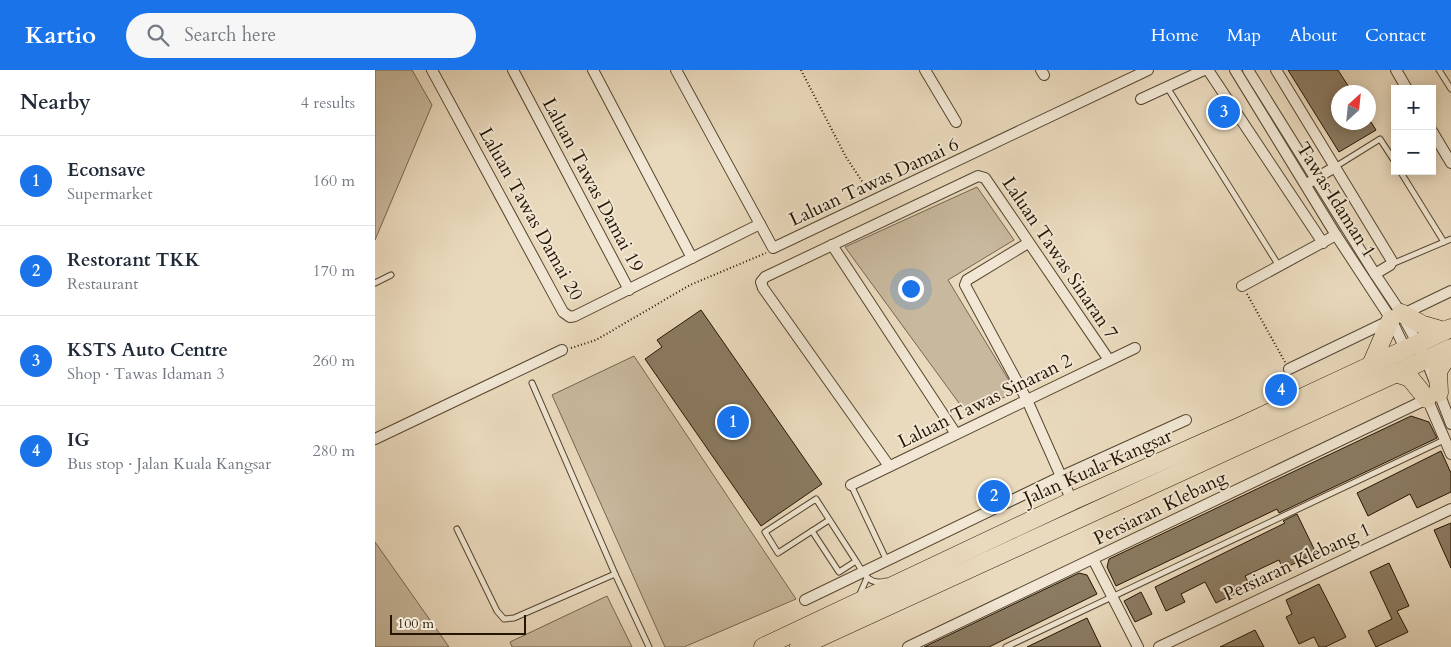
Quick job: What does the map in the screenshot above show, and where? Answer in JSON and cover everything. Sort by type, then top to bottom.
[{"type":"highway","points":[[1371,365],[1396,316],[1423,325],[1448,330]]},
{"type":"highway","name":"Jalan Kuala Kangsar","points":[[763,647],[1072,501],[1448,330]]},
{"type":"highway","name":"Jalan Kuala Kangsar","points":[[799,647],[1071,520],[1451,348]]},
{"type":"highway","points":[[1397,373],[1439,393],[1438,371],[1451,352]]},
{"type":"street","name":"Laluan Tawas Damai 20","points":[[432,70],[563,312],[570,317],[575,316],[629,290]]},
{"type":"street","name":"Laluan Tawas Damai 19","points":[[513,70],[629,290]]},
{"type":"street","points":[[593,70],[692,258]]},
{"type":"street","name":"Laluan Tawas Damai 6","points":[[676,70],[772,247],[775,248],[1148,70]]},
{"type":"street","points":[[925,70],[955,122]]},
{"type":"street","points":[[1141,99],[1206,70],[1323,243]]},
{"type":"street","name":"Tawas Idaman 1","points":[[1235,70],[1336,235],[1396,316],[1412,346]]},
{"type":"street","name":"Tawas Idaman 1","points":[[1247,70],[1375,274],[1412,346]]},
{"type":"street","points":[[1276,70],[1392,261],[1375,274]]},
{"type":"street","points":[[1396,70],[1405,85]]},
{"type":"street","points":[[1436,138],[1451,163]]},
{"type":"street","points":[[1305,185],[1335,167]]},
{"type":"street","name":"Laluan Tawas Sinaran 7","points":[[832,245],[981,176],[985,178],[1109,360]]},
{"type":"street","points":[[629,290],[760,224]]},
{"type":"street","points":[[1242,286],[1336,235]]},
{"type":"street","points":[[1028,243],[967,280],[965,285],[1027,400],[1072,501]]},
{"type":"street","points":[[889,466],[761,282],[765,277],[832,245],[956,434]]},
{"type":"street","points":[[1289,369],[1451,291]]},
{"type":"street","points":[[1412,346],[1439,393],[1451,424]]},
{"type":"street","points":[[1412,346],[1420,362]]},
{"type":"street","name":"Laluan Tawas Sinaran 2","points":[[851,485],[1135,348]]},
{"type":"street","points":[[375,439],[562,350]]},
{"type":"street","points":[[1439,393],[1444,440],[1451,454]]},
{"type":"street","name":"Persiaran Klebang","points":[[907,647],[1439,393]]},
{"type":"street","points":[[805,600],[865,575],[887,561],[1060,477],[1186,420]]},
{"type":"street","name":"Persiaran Klebang 1","points":[[1159,647],[1451,510]]},
{"type":"street","points":[[1093,559],[1138,647]]},
{"type":"lane","points":[[1439,70],[1451,89]]},
{"type":"lane","points":[[1167,87],[1279,266]]},
{"type":"lane","points":[[1335,167],[1380,139],[1391,156]]},
{"type":"lane","points":[[1402,175],[1444,242]]},
{"type":"lane","points":[[1389,265],[1451,239]]},
{"type":"lane","points":[[375,283],[391,275]]},
{"type":"lane","points":[[532,383],[615,574],[649,647]]},
{"type":"lane","points":[[1006,647],[1444,440]]},
{"type":"lane","points":[[851,485],[887,561]]},
{"type":"lane","points":[[829,520],[778,553],[765,532],[816,499],[865,575],[873,582],[882,582],[905,573],[920,573]]},
{"type":"lane","points":[[457,529],[497,611],[505,619],[514,618],[615,574]]},
{"type":"lane","points":[[812,532],[839,572],[856,561]]},
{"type":"lane","points":[[819,621],[823,614],[858,596],[865,575]]},
{"type":"path","points":[[801,70],[846,158],[875,200]]},
{"type":"path","points":[[562,350],[596,340],[690,286],[775,248]]},
{"type":"path","points":[[1242,286],[1289,369]]},
{"type":"shaded area","points":[[375,70],[412,70],[432,105],[375,240]]},
{"type":"shaded area","points":[[977,187],[1014,240],[948,280],[1016,392],[967,414],[845,247]]},
{"type":"shaded area","points":[[634,356],[796,599],[684,647],[665,647],[552,395]]},
{"type":"shaded area","points":[[375,542],[449,647],[375,647]]},
{"type":"shaded area","points":[[607,596],[632,647],[512,647],[510,642]]},
{"type":"building","points":[[1288,70],[1338,70],[1348,85],[1331,85],[1331,130],[1376,130],[1339,152]]},
{"type":"building","points":[[701,310],[822,484],[761,526],[645,359],[662,347],[657,340]]},
{"type":"building","points":[[1411,416],[1429,422],[1437,438],[1279,513],[1277,509],[1116,586],[1107,567],[1109,559]]},
{"type":"building","points":[[1441,451],[1451,473],[1451,492],[1417,508],[1410,494],[1368,516],[1357,493]]},
{"type":"building","points":[[1297,514],[1316,553],[1283,569],[1279,560],[1245,576],[1250,586],[1216,603],[1205,582],[1181,594],[1185,602],[1166,611],[1155,587],[1285,523],[1283,521]]},
{"type":"building","points":[[1451,523],[1451,568],[1434,530]]},
{"type":"building","points":[[1389,563],[1409,606],[1397,611],[1408,632],[1376,647],[1368,631],[1392,619],[1370,572]]},
{"type":"building","points":[[1079,573],[1087,575],[1097,594],[989,647],[924,647]]},
{"type":"building","points":[[1319,584],[1346,637],[1325,647],[1319,647],[1314,637],[1299,644],[1286,617],[1292,614],[1286,600]]},
{"type":"building","points":[[1141,592],[1152,614],[1135,622],[1124,601]]},
{"type":"building","points":[[1087,618],[1101,647],[1027,647]]},
{"type":"building","points":[[1255,630],[1264,647],[1220,647]]},
{"type":"place","name":"KSTS Auto Centre","points":[[1224,112]]},
{"type":"place","name":"IG","points":[[1281,390]]},
{"type":"place","name":"Econsave","points":[[733,422]]},
{"type":"place","name":"Restorant TKK","points":[[994,496]]}]
